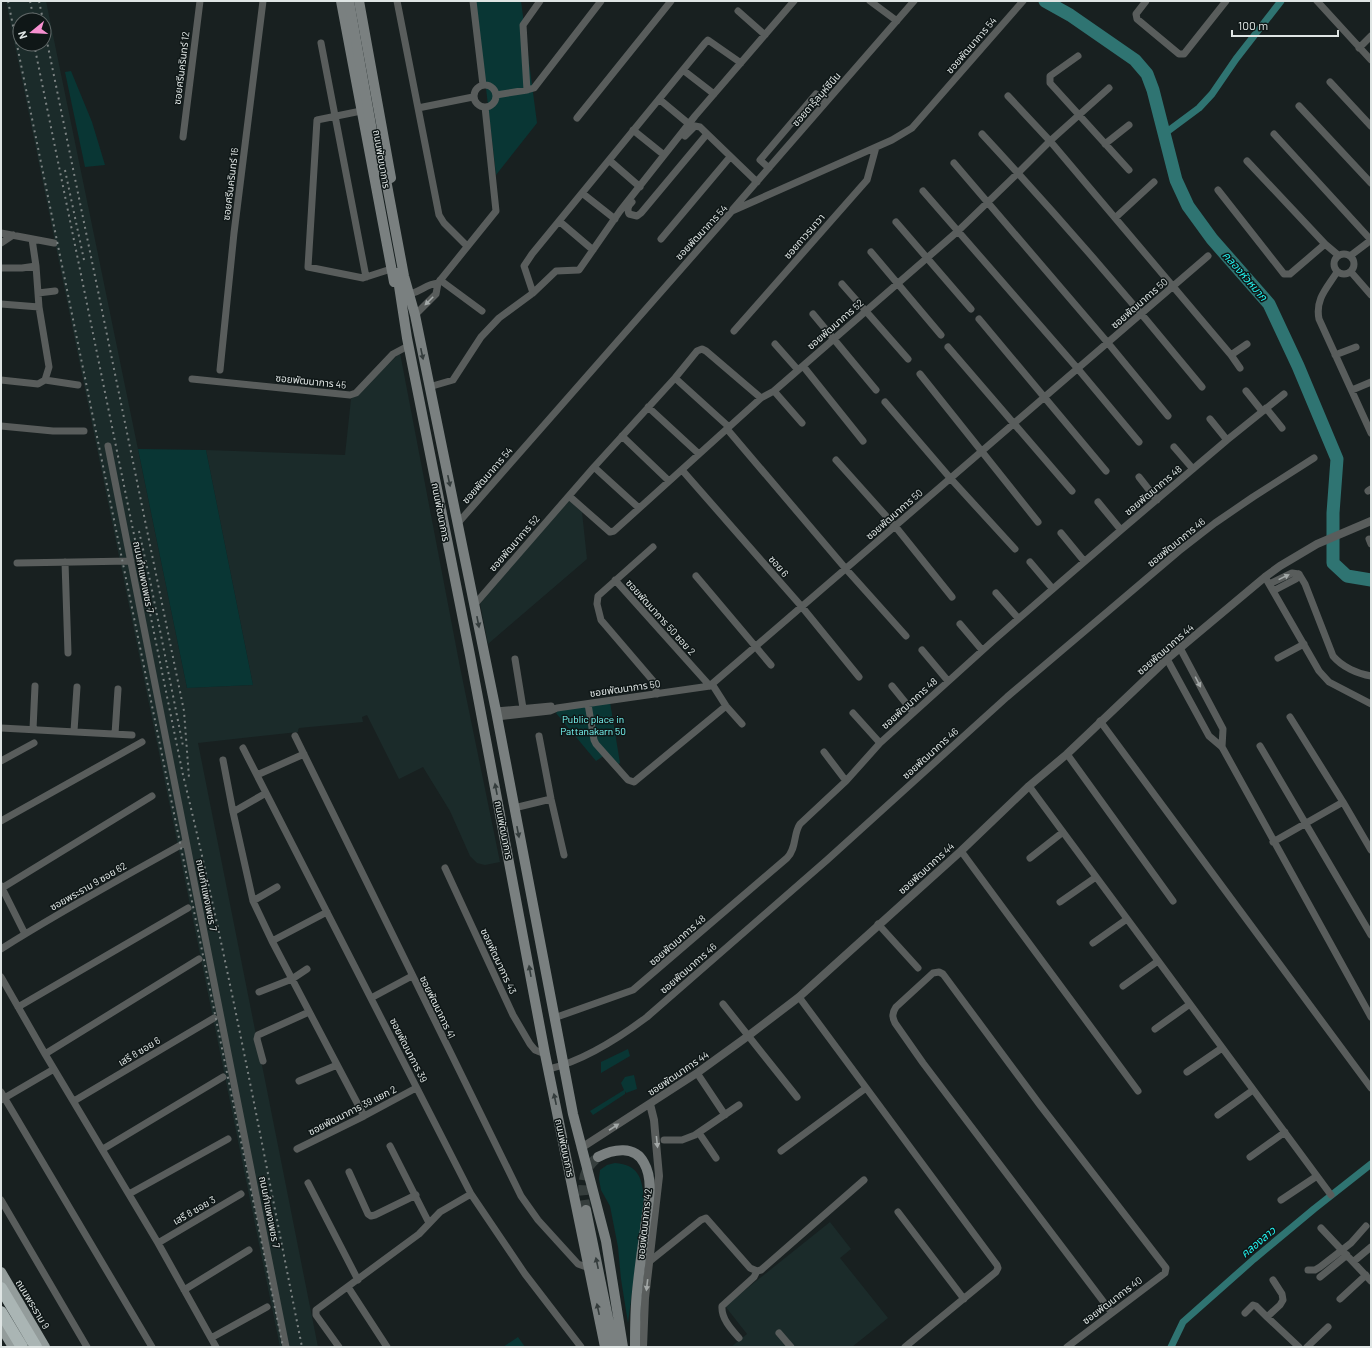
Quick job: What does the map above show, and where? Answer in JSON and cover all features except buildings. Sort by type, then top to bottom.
[{"type":"highway","points":[[1,1288],[36,1347]]},
{"type":"highway","points":[[1,1312],[22,1347]]},
{"type":"main road","points":[[335,1],[344,19]]},
{"type":"main road","name":"ถนนพัฒนาการ","points":[[341,1],[391,269],[402,313],[472,663],[546,1054],[606,1347]]},
{"type":"main road","name":"ถนนพัฒนาการ","points":[[349,1],[381,170],[404,276],[415,316]]},
{"type":"main road","name":"ถนนพัฒนาการ","points":[[354,1],[398,277],[402,313]]},
{"type":"main road","name":"ถนนพัฒนาการ","points":[[359,1],[415,316],[475,604],[572,1114],[606,1241],[623,1347]]},
{"type":"main road","points":[[352,63],[356,58],[363,56],[369,58]]},
{"type":"main road","points":[[598,1157],[613,1151],[626,1150],[639,1156],[648,1173],[649,1196],[637,1292],[635,1347]]},
{"type":"main road","points":[[586,1210],[614,1347]]},
{"type":"main road","name":"ถนนพระราม 9","points":[[1,1272],[45,1347]]},
{"type":"main road","points":[[1,1326],[13,1347]]},
{"type":"street","name":"ซอยศรีนครินทร์ 12","points":[[183,137],[200,1]]},
{"type":"street","name":"ซอยศรีนครินทร์ 16","points":[[220,370],[234,233],[263,1]]},
{"type":"street","points":[[397,1],[439,216],[444,223],[468,246]]},
{"type":"street","points":[[473,1],[483,85]]},
{"type":"street","points":[[527,90],[523,25],[540,1]]},
{"type":"street","points":[[496,95],[527,90],[535,87],[601,1]]},
{"type":"street","points":[[577,118],[671,1]]},
{"type":"street","points":[[870,1],[897,21]]},
{"type":"street","name":"ซอยดารุ๊ลมุห์ซีนีน","points":[[732,210],[914,1]]},
{"type":"street","name":"ซอยพัฒนาการ 54","points":[[458,523],[732,210],[892,140],[912,128],[1023,1]]},
{"type":"street","points":[[1146,1],[1136,14],[1137,19],[1180,54],[1184,54],[1226,1]]},
{"type":"street","points":[[1317,1],[1371,60]]},
{"type":"street","points":[[429,387],[453,380],[481,337],[499,318],[533,293],[556,271],[580,270],[615,219],[688,124],[765,35],[791,2]]},
{"type":"street","points":[[738,10],[765,35]]},
{"type":"street","points":[[1359,48],[1371,36]]},
{"type":"street","points":[[533,293],[524,266],[532,254],[708,40],[741,63]]},
{"type":"street","points":[[321,43],[366,277]]},
{"type":"street","points":[[1078,56],[1050,76],[1050,83],[1129,170]]},
{"type":"street","points":[[683,70],[714,94]]},
{"type":"street","points":[[1330,82],[1371,126]]},
{"type":"street","points":[[483,85],[491,87],[496,95],[493,103],[485,107],[477,104],[473,97],[475,90],[483,85]]},
{"type":"street","name":"ซอยพัฒนาการ 52","points":[[569,496],[611,532],[614,531],[761,398],[774,391],[958,231],[1050,141],[1109,88]]},
{"type":"street","points":[[769,168],[760,160],[816,94],[826,102]]},
{"type":"street","points":[[1008,96],[1050,141],[1231,355],[1240,368]]},
{"type":"street","points":[[418,108],[473,97]]},
{"type":"street","points":[[659,99],[688,124]]},
{"type":"street","points":[[1299,106],[1371,183]]},
{"type":"street","points":[[415,316],[436,294],[439,281],[496,210],[485,107]]},
{"type":"street","points":[[361,111],[317,120],[308,267],[363,278],[391,269]]},
{"type":"street","points":[[1105,144],[1129,125]]},
{"type":"street","points":[[707,134],[641,213],[637,216],[630,214],[628,211],[628,206],[695,126],[700,127],[757,182]]},
{"type":"street","points":[[633,130],[664,155]]},
{"type":"street","points":[[982,134],[1142,314],[1202,387]]},
{"type":"street","points":[[1274,134],[1371,240],[1350,256]]},
{"type":"street","name":"ซอยถาวรนาวา","points":[[734,331],[867,180],[876,147]]},
{"type":"street","points":[[661,240],[730,157]]},
{"type":"street","points":[[609,160],[640,187]]},
{"type":"street","points":[[1247,161],[1325,244],[1338,255],[1342,254],[1350,256],[1353,259],[1354,264],[1351,272],[1342,274],[1337,272],[1333,263],[1338,255]]},
{"type":"street","points":[[954,163],[1108,343],[1168,416]]},
{"type":"street","points":[[1115,218],[1154,182]]},
{"type":"street","points":[[1218,190],[1284,274],[1290,274],[1325,244]]},
{"type":"street","points":[[924,191],[1139,442]]},
{"type":"street","points":[[582,193],[615,219]]},
{"type":"street","points":[[559,221],[593,250]]},
{"type":"street","points":[[896,222],[971,310]]},
{"type":"street","points":[[1,233],[54,243]]},
{"type":"street","points":[[1,243],[13,235]]},
{"type":"street","points":[[32,238],[39,307],[50,367],[44,381]]},
{"type":"street","points":[[871,252],[941,335]]},
{"type":"street","name":"ซอยพัฒนาการ 50","points":[[496,714],[550,711],[557,708],[711,685],[1208,256]]},
{"type":"street","points":[[1,268],[36,266]]},
{"type":"street","points":[[1337,272],[1319,300],[1317,311],[1335,355],[1369,423],[1371,433]]},
{"type":"street","points":[[1351,272],[1371,295]]},
{"type":"street","points":[[412,293],[429,284],[439,281]]},
{"type":"street","points":[[439,281],[482,311]]},
{"type":"street","points":[[842,284],[908,358]]},
{"type":"street","points":[[38,293],[55,291]]},
{"type":"street","points":[[1,304],[39,307]]},
{"type":"street","points":[[813,314],[876,390]]},
{"type":"street","points":[[979,319],[1106,471]]},
{"type":"street","points":[[775,344],[800,368],[863,441]]},
{"type":"street","points":[[1231,355],[1247,344]]},
{"type":"street","name":"ซอยพัฒนาการ 45","points":[[192,379],[350,395],[356,393],[393,354],[408,346]]},
{"type":"street","points":[[948,347],[1072,491]]},
{"type":"street","points":[[1335,355],[1356,347]]},
{"type":"street","name":"ซอยพัฒนาการ 52","points":[[475,604],[594,467],[675,378],[697,351],[702,349],[706,351],[761,398]]},
{"type":"street","points":[[920,374],[1038,522]]},
{"type":"street","points":[[675,378],[728,428],[846,569],[906,636]]},
{"type":"street","points":[[1,380],[38,384],[44,381],[78,385]]},
{"type":"street","points":[[1352,390],[1371,382]]},
{"type":"street","points":[[774,391],[802,423]]},
{"type":"street","points":[[1246,391],[1282,428]]},
{"type":"street","name":"ซอยพัฒนาการ 48","points":[[554,1018],[633,990],[787,858],[793,849],[800,824],[846,781],[880,743],[913,712],[1052,588],[1264,409],[1284,394]]},
{"type":"street","points":[[885,402],[951,479],[1015,549]]},
{"type":"street","points":[[648,407],[699,454]]},
{"type":"street","points":[[1210,419],[1227,440]]},
{"type":"street","points":[[1,426],[53,431],[84,432]]},
{"type":"street","points":[[622,436],[669,481]]},
{"type":"street","name":"ถนนกำแพงเพชร 7","points":[[108,446],[286,1347]]},
{"type":"street","points":[[1174,447],[1193,469]]},
{"type":"street","name":"ซอยพัฒนาการ 46","points":[[549,1069],[563,1066],[591,1053],[646,1017],[826,860],[1007,697],[1173,556],[1246,501],[1314,458]]},
{"type":"street","points":[[836,460],[895,526],[952,597]]},
{"type":"street","points":[[594,467],[639,508]]},
{"type":"street","name":"ซอย 6","points":[[682,470],[802,607],[859,677]]},
{"type":"street","points":[[1139,477],[1157,500]]},
{"type":"street","points":[[1098,502],[1121,530]]},
{"type":"street","name":"ซอยพัฒนาการ 44","points":[[581,1148],[697,1072],[748,1036],[799,997],[878,924],[961,851],[1029,786],[1067,754],[1167,659],[1267,581],[1286,562],[1317,544],[1371,522]]},
{"type":"street","points":[[1061,533],[1084,561]]},
{"type":"street","name":"ซอยพัฒนาการ 50 ซอย 2","points":[[653,547],[615,580],[711,685],[726,706],[742,724]]},
{"type":"street","points":[[17,563],[131,561]]},
{"type":"street","points":[[65,562],[68,653]]},
{"type":"street","points":[[1030,562],[1052,588]]},
{"type":"street","points":[[1299,574],[1292,573],[1267,581],[1319,672],[1329,682],[1371,704]]},
{"type":"street","points":[[1273,591],[1296,579],[1299,574]]},
{"type":"street","points":[[1299,574],[1305,584],[1333,656],[1336,660],[1357,672],[1371,676]]},
{"type":"street","points":[[696,576],[771,666]]},
{"type":"street","points":[[615,580],[598,596],[598,613],[601,620],[654,682],[657,694]]},
{"type":"street","points":[[996,593],[1018,618]]},
{"type":"street","points":[[960,624],[982,650]]},
{"type":"street","points":[[1278,658],[1304,644]]},
{"type":"street","points":[[1180,648],[1223,729],[1222,747]]},
{"type":"street","points":[[922,650],[948,681]]},
{"type":"street","points":[[515,659],[523,708]]},
{"type":"street","points":[[1167,659],[1209,736],[1222,747],[1273,842],[1371,1017]]},
{"type":"street","points":[[33,730],[35,686]]},
{"type":"street","points":[[892,686],[913,712]]},
{"type":"street","points":[[74,731],[77,687]]},
{"type":"street","points":[[115,734],[118,689]]},
{"type":"street","points":[[588,704],[596,744],[628,780],[634,782],[726,706]]},
{"type":"street","name":"ซอยพัฒนาการ 50","points":[[496,714],[523,708],[550,706],[557,708]]},
{"type":"street","points":[[853,713],[880,743]]},
{"type":"street","points":[[1290,717],[1371,850]]},
{"type":"street","points":[[1100,721],[1371,1088]]},
{"type":"street","points":[[1,728],[132,735]]},
{"type":"street","name":"ซอยพัฒนาการ 41","points":[[295,736],[520,1196],[538,1220],[578,1264],[589,1268]]},
{"type":"street","points":[[539,736],[551,799],[564,855]]},
{"type":"street","points":[[1,821],[142,742]]},
{"type":"street","points":[[1,761],[34,743]]},
{"type":"street","points":[[1260,746],[1371,935]]},
{"type":"street","name":"ซอยพัฒนาการ 39","points":[[243,748],[471,1194],[525,1274],[581,1347]]},
{"type":"street","points":[[824,752],[846,781]]},
{"type":"street","points":[[257,775],[304,754]]},
{"type":"street","points":[[1067,754],[1173,901]]},
{"type":"street","points":[[223,760],[253,901],[272,941],[364,1116]]},
{"type":"street","points":[[1029,786],[1331,1195]]},
{"type":"street","points":[[233,812],[266,794]]},
{"type":"street","points":[[25,934],[1,887],[152,796]]},
{"type":"street","points":[[514,808],[551,799]]},
{"type":"street","points":[[1273,842],[1343,802]]},
{"type":"street","points":[[1030,858],[1063,832]]},
{"type":"street","name":"ซอยพระราม 9 ซอย 62","points":[[1,949],[186,842]]},
{"type":"street","points":[[961,851],[1138,1091]]},
{"type":"street","name":"ซอยพัฒนาการ 43","points":[[445,868],[517,1021],[535,1050],[546,1054]]},
{"type":"street","points":[[1060,902],[1096,877]]},
{"type":"street","points":[[253,901],[277,887]]},
{"type":"street","points":[[18,1006],[188,908]]},
{"type":"street","points":[[272,941],[327,912]]},
{"type":"street","points":[[1093,943],[1127,919]]},
{"type":"street","points":[[878,924],[918,968]]},
{"type":"street","points":[[45,1054],[199,960]]},
{"type":"street","points":[[1123,986],[1158,961]]},
{"type":"street","points":[[259,992],[292,979],[307,970]]},
{"type":"street","name":"ซอยพัฒนาการ 40","points":[[1067,1347],[1165,1273],[1166,1268],[1040,1105],[943,974],[939,972],[933,973],[896,1007],[893,1014],[895,1023],[923,1063],[1112,1313]]},
{"type":"street","points":[[371,998],[412,976]]},
{"type":"street","points":[[1,977],[45,1054],[158,1243],[216,1347]]},
{"type":"street","points":[[799,997],[998,1268],[996,1272],[906,1347]]},
{"type":"street","points":[[723,1004],[797,1097]]},
{"type":"street","points":[[1154,1029],[1190,1004]]},
{"type":"street","points":[[263,1061],[257,1039],[258,1035],[309,1012]]},
{"type":"street","name":"เสรี 8 ซอย 6","points":[[74,1101],[214,1018]]},
{"type":"street","points":[[1187,1072],[1222,1048]]},
{"type":"street","points":[[299,1081],[337,1065]]},
{"type":"street","points":[[54,1069],[2,1097],[152,1347]]},
{"type":"street","points":[[697,1072],[725,1115]]},
{"type":"street","points":[[103,1149],[223,1077]]},
{"type":"street","name":"ซอยพัฒนาการ 39 แยก 2","points":[[297,1149],[416,1088]]},
{"type":"street","points":[[780,1151],[866,1088]]},
{"type":"street","points":[[1218,1115],[1253,1090]]},
{"type":"street","name":"ซอยพัฒนาการ 42","points":[[643,1347],[645,1298],[659,1176],[654,1120],[650,1104]]},
{"type":"street","points":[[664,1140],[682,1140],[699,1133],[739,1105]]},
{"type":"street","points":[[1250,1157],[1285,1132]]},
{"type":"street","points":[[699,1133],[716,1158]]},
{"type":"street","points":[[129,1194],[228,1139]]},
{"type":"street","points":[[390,1146],[429,1223]]},
{"type":"street","points":[[349,1172],[368,1214],[371,1216],[416,1195]]},
{"type":"street","points":[[1281,1200],[1317,1176]]},
{"type":"street","points":[[739,1338],[730,1327],[722,1312],[722,1306],[754,1277],[757,1272],[764,1268],[864,1180]]},
{"type":"street","points":[[308,1183],[358,1280]]},
{"type":"street","name":"เสรี 8 ซอย 3","points":[[158,1243],[241,1194]]},
{"type":"street","points":[[339,1347],[316,1310],[322,1304],[348,1288],[419,1234],[440,1212],[471,1194]]},
{"type":"street","points":[[1,1200],[87,1347]]},
{"type":"street","points":[[898,1212],[964,1299]]},
{"type":"street","points":[[650,1261],[701,1220],[706,1218],[750,1268],[757,1272]]},
{"type":"street","points":[[1320,1277],[1345,1253],[1366,1226]]},
{"type":"street","points":[[1321,1228],[1368,1278],[1340,1299]]},
{"type":"street","points":[[1353,1262],[1371,1247]]},
{"type":"street","points":[[184,1290],[249,1250]]},
{"type":"street","points":[[1308,1270],[1317,1268],[1345,1253]]},
{"type":"street","points":[[1267,1316],[1280,1305],[1283,1300],[1282,1294],[1272,1280]]},
{"type":"street","points":[[348,1288],[387,1347]]},
{"type":"street","points":[[1245,1313],[1253,1306],[1256,1306],[1299,1347]]},
{"type":"street","points":[[211,1338],[267,1308]]},
{"type":"street","points":[[1307,1347],[1328,1327]]},
{"type":"street","points":[[779,1333],[791,1347]]},
{"type":"shaded area","points":[[6,1],[46,1],[48,12],[12,12],[12,30]]},
{"type":"shaded area","points":[[52,30],[187,688],[253,685],[206,450],[345,455],[351,399],[400,353],[460,667],[500,862],[485,865],[477,863],[470,856],[450,811],[423,767],[399,779],[367,715],[362,717],[363,722],[299,728],[298,732],[198,743],[318,1347],[280,1347],[16,52],[52,52]]},
{"type":"shaded area","points":[[569,500],[582,512],[587,559],[488,644],[480,603]]},
{"type":"shaded area","points":[[830,1222],[851,1249],[840,1258],[888,1318],[852,1347],[731,1347],[747,1334],[725,1306]]},
{"type":"green space","points":[[476,1],[521,1],[537,123],[496,175]]},
{"type":"green space","points":[[71,71],[92,122],[105,165],[85,167],[65,72]]},
{"type":"green space","points":[[138,449],[206,450],[253,685],[187,688]]},
{"type":"green space","name":"Public place in Pattanakarn 50","points":[[610,702],[620,763],[615,766],[605,755],[596,761],[556,713],[560,709]]},
{"type":"green space","points":[[628,1049],[630,1056],[601,1073],[601,1062]]},
{"type":"green space","points":[[634,1075],[637,1089],[626,1093],[625,1091],[625,1094],[593,1115],[590,1111],[624,1090],[621,1083],[625,1077]]},
{"type":"green space","points":[[615,1163],[623,1164],[638,1174],[642,1185],[644,1199],[628,1323],[621,1279],[618,1247],[610,1206],[601,1190],[599,1179],[600,1170],[607,1165]]},
{"type":"green space","points":[[518,1337],[525,1347],[503,1347]]},
{"type":"waterway","name":"คลองหัวหมาก","points":[[1045,1],[1070,15],[1135,60],[1147,74],[1153,90],[1176,180],[1188,206],[1212,239],[1269,304],[1298,366],[1337,459],[1333,513],[1333,563],[1347,576],[1371,580]]},
{"type":"waterway","points":[[1164,134],[1199,108],[1212,94],[1236,59],[1281,1]]},
{"type":"waterway","name":"คลองลาว","points":[[1171,1347],[1183,1322],[1254,1259],[1371,1164]]},
{"type":"tunnel","points":[[586,1210],[583,1188],[585,1174],[592,1162],[598,1157]]},
{"type":"railway","points":[[8,1],[283,1347]]},
{"type":"railway","points":[[30,1],[32,12]]},
{"type":"railway","points":[[39,1],[41,12]]},
{"type":"railway","points":[[36,52],[183,775],[231,989],[302,1347]]},
{"type":"railway","points":[[49,52],[184,711],[189,778]]},
{"type":"railway","points":[[65,170],[84,260]]},
{"type":"railway","points":[[139,531],[183,746]]}]
